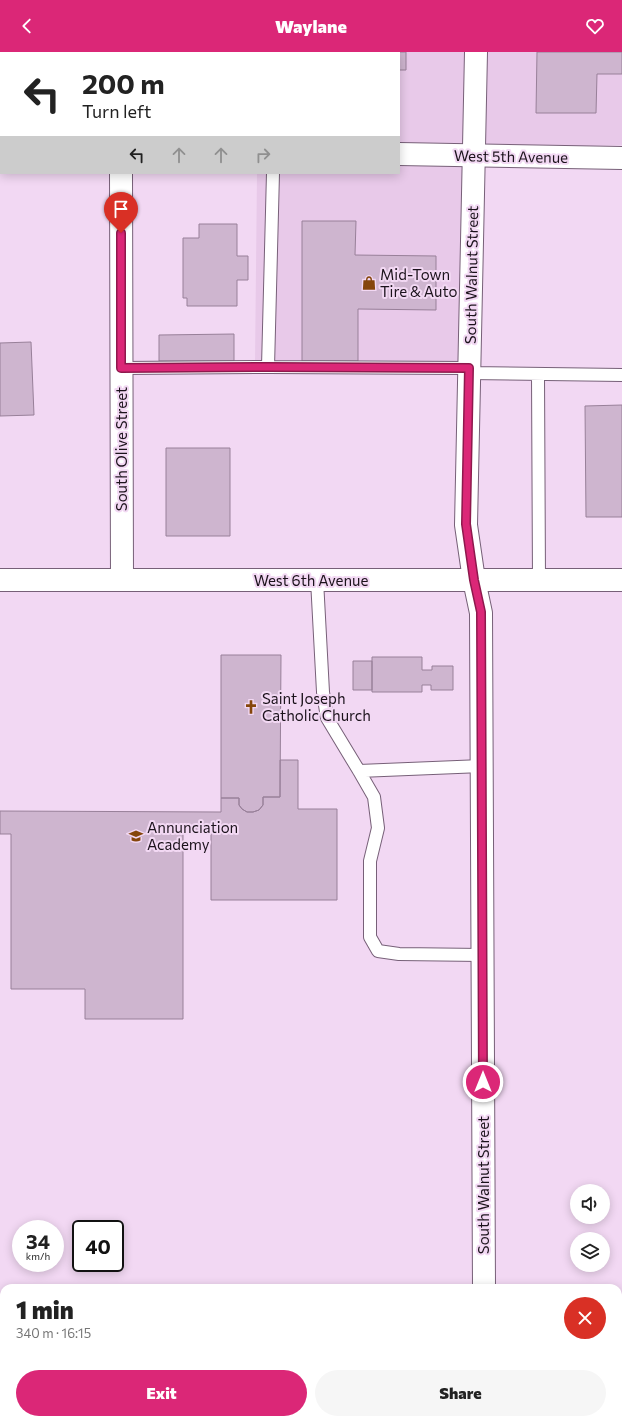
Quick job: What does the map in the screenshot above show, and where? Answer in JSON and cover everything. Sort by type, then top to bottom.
[{"type":"street","name":"South Walnut Street","points":[[476,52],[466,524],[474,580],[481,612],[484,1284]]},
{"type":"street","name":"West 5th Avenue","points":[[400,154],[622,158]]},
{"type":"street","name":"South Olive Street","points":[[121,174],[122,580]]},
{"type":"street","name":"West 6th Avenue","points":[[0,580],[622,580]]},
{"type":"lane","points":[[268,367],[273,174]]},
{"type":"lane","points":[[121,368],[268,367],[469,370],[538,375],[622,375]]},
{"type":"lane","points":[[538,375],[539,580]]},
{"type":"lane","points":[[317,580],[323,692],[327,718],[359,770],[374,798],[378,828],[370,861],[370,937],[378,951],[399,954],[482,955]]},
{"type":"lane","points":[[359,770],[482,766]]},
{"type":"shaded area","points":[[400,52],[622,52],[622,145],[470,149],[464,364],[255,363],[257,174],[400,174]]},
{"type":"building","points":[[400,52],[406,52],[406,70],[400,70]]},
{"type":"building","points":[[537,52],[622,52],[622,74],[597,74],[596,113],[536,113]]},
{"type":"building","name":"Mid-Town Tire & Auto","points":[[302,221],[356,221],[355,255],[436,256],[436,310],[358,309],[358,361],[302,361]]},
{"type":"building","points":[[199,224],[237,224],[237,256],[248,256],[248,280],[237,280],[237,306],[187,306],[187,298],[183,298],[183,238],[199,238]]},
{"type":"building","points":[[234,334],[234,361],[159,361],[159,335]]},
{"type":"building","points":[[31,342],[34,415],[0,416],[0,343]]},
{"type":"building","points":[[622,405],[622,517],[586,517],[585,406]]},
{"type":"building","points":[[166,448],[230,448],[230,536],[166,536]]},
{"type":"building","name":"Saint Joseph Catholic Church","points":[[221,655],[281,655],[280,797],[263,797],[263,805],[259,810],[253,812],[247,812],[242,809],[239,805],[239,798],[221,798]]},
{"type":"building","points":[[372,657],[422,657],[422,670],[432,670],[432,666],[453,666],[453,690],[431,690],[431,685],[422,685],[422,692],[372,692]]},
{"type":"building","points":[[353,661],[372,661],[372,690],[353,690]]},
{"type":"building","points":[[280,760],[298,760],[298,809],[337,809],[337,900],[211,900],[211,829],[183,829],[183,1019],[85,1019],[85,989],[11,989],[11,834],[0,834],[0,811],[221,812],[221,798],[239,798],[239,805],[242,809],[247,812],[253,812],[259,810],[263,805],[263,797],[280,797]]},
{"type":"place","name":"Mid-Town Tire & Auto","points":[[369,283]]},
{"type":"place","name":"Saint Joseph Catholic Church","points":[[251,707]]},
{"type":"place","name":"Annunciation Academy","points":[[136,836]]},
{"type":"route","points":[[121,233],[121,368],[469,368],[466,524],[474,580],[481,612],[483,1082]]}]
